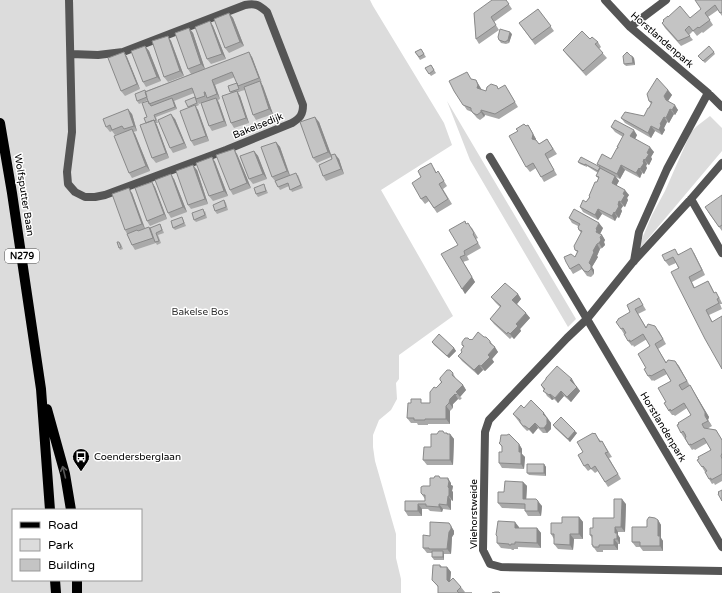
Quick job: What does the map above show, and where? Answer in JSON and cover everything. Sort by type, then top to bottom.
[{"type":"main road","name":"Wolfsputter Baan","points":[[0,123],[41,389],[50,509]]},
{"type":"main road","name":"Wolfsputter Baan","points":[[41,389],[65,474],[70,509]]},
{"type":"main road","points":[[55,581],[56,593]]},
{"type":"main road","points":[[77,581],[78,593]]},
{"type":"street","name":"Bakelsedijk","points":[[69,0],[72,132],[67,172],[68,184],[75,192],[85,197],[105,195],[226,150],[292,123],[299,118],[303,112],[303,105],[266,12],[255,4],[245,5],[123,52],[98,55],[71,54]]},
{"type":"street","name":"Horstlandenpark","points":[[605,0],[630,27],[708,93],[722,107]]},
{"type":"street","points":[[630,27],[666,0]]},
{"type":"street","points":[[634,262],[639,232],[667,169],[708,93]]},
{"type":"street","name":"Horstlandenpark","points":[[490,157],[722,547]]},
{"type":"street","points":[[587,318],[634,262],[692,199],[722,163]]},
{"type":"street","points":[[692,199],[722,253]]},
{"type":"street","name":"Vliehorstweide","points":[[587,318],[489,420],[485,432],[483,550],[490,564],[501,567],[722,571]]},
{"type":"green space","name":"Bakelse Bos","points":[[0,0],[370,0],[444,123],[452,145],[381,190],[453,316],[399,355],[399,379],[396,383],[397,399],[391,410],[379,420],[373,435],[375,461],[396,534],[396,558],[401,579],[401,593],[0,593]]},
{"type":"green space","points":[[447,101],[576,319],[568,327],[470,160]]},
{"type":"green space","points":[[710,116],[722,128],[722,151],[636,253],[691,132]]},
{"type":"building","points":[[492,0],[506,0],[509,4],[491,17],[496,25],[476,39],[474,13]]},
{"type":"building","points":[[695,0],[722,0],[722,12],[720,13],[715,5],[705,13],[710,20],[693,31],[689,26],[685,30],[690,36],[678,41],[662,23],[664,21],[663,20],[680,6],[690,18],[701,9]]},
{"type":"building","points":[[538,9],[551,26],[532,40],[519,23]]},
{"type":"building","points":[[229,13],[240,42],[225,48],[214,19]]},
{"type":"building","points":[[210,21],[222,54],[207,59],[195,27]]},
{"type":"building","points":[[189,28],[201,64],[188,69],[175,33]]},
{"type":"building","points":[[500,29],[510,32],[508,40],[505,42],[499,40],[498,37]]},
{"type":"building","points":[[582,31],[590,39],[592,37],[598,42],[595,44],[603,53],[583,71],[563,50]]},
{"type":"building","points":[[168,36],[180,71],[164,77],[152,41]]},
{"type":"building","points":[[145,46],[157,77],[143,82],[131,51]]},
{"type":"building","points":[[709,46],[714,52],[703,61],[698,56]]},
{"type":"building","points":[[421,49],[424,54],[419,57],[415,52]]},
{"type":"building","points":[[124,52],[137,84],[121,91],[108,58]]},
{"type":"building","points":[[249,52],[259,78],[238,86],[232,72],[212,80],[217,94],[207,98],[204,92],[205,96],[196,99],[192,88],[149,104],[145,92]]},
{"type":"building","points":[[627,52],[632,56],[633,63],[624,64],[623,56]]},
{"type":"building","points":[[431,65],[434,70],[429,74],[425,68]]},
{"type":"building","points":[[467,72],[471,79],[476,80],[478,85],[477,88],[486,91],[487,87],[491,84],[497,86],[498,89],[505,85],[515,102],[495,114],[481,110],[481,112],[477,115],[473,113],[471,108],[463,105],[449,81]]},
{"type":"building","points":[[657,78],[668,90],[664,96],[666,100],[675,105],[672,110],[670,109],[666,118],[664,117],[660,124],[659,130],[651,126],[648,133],[621,118],[625,112],[644,116],[652,102],[649,101],[647,94]]},
{"type":"building","points":[[260,81],[269,109],[253,115],[244,87]]},
{"type":"building","points":[[237,83],[239,89],[230,92],[228,86]]},
{"type":"building","points":[[145,90],[147,97],[137,101],[135,94]]},
{"type":"building","points":[[237,91],[246,118],[231,123],[222,96]]},
{"type":"building","points":[[195,97],[197,103],[188,107],[185,101]]},
{"type":"building","points":[[172,98],[175,107],[154,115],[156,120],[146,123],[144,118],[147,117],[142,103],[148,101],[151,106]]},
{"type":"building","points":[[216,98],[224,121],[209,126],[201,103]]},
{"type":"building","points":[[195,105],[206,136],[191,141],[180,111]]},
{"type":"building","points":[[128,109],[134,126],[124,129],[122,126],[112,130],[110,125],[106,127],[103,119]]},
{"type":"building","points":[[171,114],[184,143],[170,148],[158,120]]},
{"type":"building","points":[[315,117],[328,152],[313,158],[300,122]]},
{"type":"building","points":[[154,120],[166,153],[152,158],[140,125]]},
{"type":"building","points":[[615,120],[634,130],[630,136],[650,147],[647,153],[649,154],[645,160],[644,159],[644,163],[636,173],[621,165],[617,174],[597,164],[602,154],[611,159],[624,134],[611,127]]},
{"type":"building","points":[[524,124],[526,126],[528,125],[533,134],[532,139],[536,140],[539,144],[547,139],[553,149],[545,154],[554,170],[541,177],[533,163],[526,167],[509,136],[518,131],[516,129]]},
{"type":"building","points":[[132,129],[146,166],[129,173],[114,136]]},
{"type":"building","points":[[276,142],[287,171],[272,177],[261,147]]},
{"type":"building","points":[[234,149],[247,183],[230,190],[216,155]]},
{"type":"building","points":[[254,151],[263,174],[249,179],[240,156]]},
{"type":"building","points":[[335,154],[341,169],[323,176],[319,165],[332,159],[331,155]]},
{"type":"building","points":[[212,157],[224,191],[209,196],[196,163]]},
{"type":"building","points":[[581,157],[600,167],[598,171],[578,162]]},
{"type":"building","points":[[431,163],[436,173],[438,171],[444,181],[439,184],[448,199],[434,208],[426,196],[421,199],[412,183],[421,177],[418,171]]},
{"type":"building","points":[[193,165],[205,199],[188,205],[176,171]]},
{"type":"building","points":[[600,168],[615,176],[612,183],[625,190],[623,194],[625,195],[621,202],[619,201],[619,206],[612,216],[598,209],[595,215],[580,207],[583,200],[586,202],[590,197],[589,196],[595,182],[597,182],[599,177],[596,176]]},
{"type":"building","points":[[296,173],[301,185],[290,190],[288,183],[278,187],[275,181]]},
{"type":"building","points":[[171,174],[183,207],[168,213],[155,180]]},
{"type":"building","points":[[152,182],[164,214],[147,221],[135,188]]},
{"type":"building","points":[[264,184],[266,191],[256,194],[254,188]]},
{"type":"building","points":[[129,188],[142,224],[125,230],[112,194]]},
{"type":"building","points":[[722,195],[722,225],[719,227],[705,207]]},
{"type":"building","points":[[224,200],[226,207],[215,211],[213,205]]},
{"type":"building","points":[[203,209],[205,215],[194,220],[192,213]]},
{"type":"building","points":[[574,209],[599,223],[596,232],[602,235],[600,237],[601,240],[593,251],[594,252],[589,263],[591,265],[591,269],[588,272],[584,271],[579,264],[570,269],[564,257],[571,254],[575,257],[578,251],[575,250],[574,246],[582,231],[579,230],[578,227],[580,224],[569,218]]},
{"type":"building","points":[[182,217],[184,223],[173,228],[171,221]]},
{"type":"building","points":[[465,221],[474,233],[473,234],[478,243],[464,251],[465,255],[460,257],[472,277],[462,289],[441,254],[458,245],[449,230]]},
{"type":"building","points":[[160,224],[162,230],[156,233],[159,241],[155,242],[150,228]]},
{"type":"building","points":[[149,227],[153,238],[132,245],[127,234]]},
{"type":"building","points":[[117,242],[119,242],[121,247],[119,248]]},
{"type":"building","points":[[691,248],[702,270],[689,277],[694,288],[708,281],[714,293],[716,292],[719,298],[717,299],[719,303],[706,310],[712,322],[722,316],[722,369],[671,272],[679,268],[673,257],[665,261],[662,255],[675,249],[678,255]]},
{"type":"building","points":[[505,283],[518,294],[512,300],[526,313],[516,324],[518,326],[510,334],[508,332],[507,334],[490,319],[501,306],[491,297]]},
{"type":"building","points":[[639,298],[643,305],[635,309],[646,328],[648,324],[655,326],[663,339],[655,344],[666,363],[668,360],[675,361],[687,381],[679,385],[682,390],[690,385],[705,412],[705,416],[708,421],[702,424],[704,428],[716,430],[722,440],[722,474],[711,480],[705,472],[707,471],[697,460],[699,459],[698,457],[711,450],[704,438],[689,445],[685,438],[685,434],[683,431],[681,433],[677,425],[691,415],[684,403],[671,411],[670,409],[669,411],[664,403],[666,402],[658,388],[671,381],[664,369],[651,376],[648,376],[644,369],[646,368],[638,354],[650,346],[643,334],[630,342],[624,334],[626,333],[623,328],[621,329],[616,322],[618,319],[630,312],[627,305]]},
{"type":"building","points":[[478,332],[486,337],[495,347],[488,355],[490,357],[481,366],[479,365],[474,370],[458,356],[462,352],[461,350],[464,346],[462,345],[462,342],[465,338],[472,340]]},
{"type":"building","points":[[439,334],[454,348],[447,356],[432,342]]},
{"type":"building","points":[[557,366],[572,379],[570,380],[577,387],[567,397],[561,391],[555,398],[543,391],[545,389],[541,385]]},
{"type":"building","points":[[447,370],[450,370],[453,373],[452,375],[463,385],[456,392],[458,393],[450,399],[446,406],[446,419],[414,420],[414,418],[407,418],[408,403],[411,403],[411,399],[421,399],[421,403],[430,403],[430,392],[434,387],[436,388],[442,382],[440,378]]},
{"type":"building","points":[[531,400],[547,418],[547,424],[544,428],[540,428],[535,423],[529,429],[523,426],[520,420],[513,414],[521,405],[524,408]]},
{"type":"building","points":[[561,417],[575,431],[568,439],[553,425]]},
{"type":"building","points":[[439,431],[450,434],[450,460],[423,460],[424,447],[431,447],[431,434],[437,434]]},
{"type":"building","points":[[595,433],[600,442],[602,441],[608,452],[605,453],[618,474],[605,482],[595,466],[591,469],[588,464],[584,466],[578,455],[583,452],[577,442]]},
{"type":"building","points":[[509,434],[519,444],[521,464],[499,463],[499,452],[502,452],[502,446],[499,443],[501,435]]},
{"type":"building","points":[[527,464],[544,464],[544,473],[527,473]]},
{"type":"building","points":[[435,476],[439,476],[440,478],[448,478],[449,496],[447,505],[439,504],[439,507],[418,504],[418,511],[405,511],[405,501],[425,501],[425,495],[421,493],[421,487],[430,486],[430,478],[434,478]]},
{"type":"building","points":[[505,481],[523,482],[523,499],[536,499],[538,501],[538,511],[525,511],[525,504],[498,503],[498,492],[504,492]]},
{"type":"building","points":[[722,490],[722,501],[718,492]]},
{"type":"building","points":[[614,499],[622,499],[621,527],[615,527],[617,539],[614,539],[614,545],[599,545],[599,547],[593,547],[590,528],[593,528],[593,518],[614,518]]},
{"type":"building","points":[[562,517],[579,517],[579,534],[570,534],[570,545],[554,544],[554,534],[551,534],[551,523],[562,523]]},
{"type":"building","points":[[649,517],[658,520],[658,536],[660,536],[660,546],[640,546],[640,542],[632,542],[632,527],[647,527],[647,520]]},
{"type":"building","points":[[498,521],[515,522],[515,528],[537,528],[537,543],[515,542],[515,544],[509,545],[497,543],[496,535]]},
{"type":"building","points":[[430,522],[449,523],[451,526],[447,549],[423,548],[423,535],[430,536]]},
{"type":"building","points":[[432,551],[443,551],[443,557],[432,557]]},
{"type":"building","points":[[433,565],[447,567],[447,580],[449,582],[453,578],[461,587],[457,591],[459,593],[438,593],[438,586],[432,580]]},
{"type":"place","name":"Coendersberglaan","points":[[81,472]]}]
